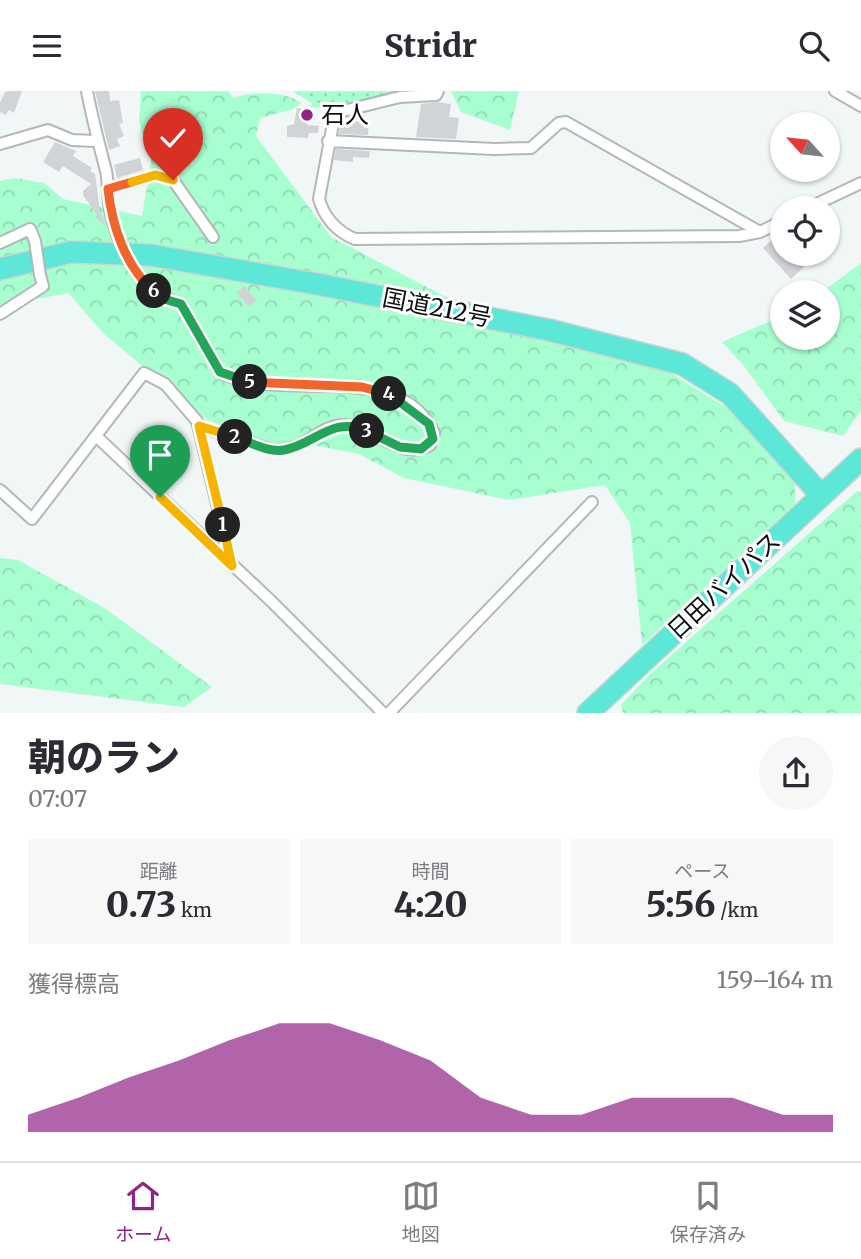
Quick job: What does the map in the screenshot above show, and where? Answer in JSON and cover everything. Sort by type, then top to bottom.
[{"type":"highway","name":"国道212号","points":[[0,269],[71,252],[163,257],[549,330],[682,364],[730,394],[821,495]]},
{"type":"highway","name":"日田バイパス","points":[[588,713],[861,459]]},
{"type":"street","points":[[76,91],[87,93],[111,215],[131,265],[145,284],[164,299],[181,304],[220,372],[257,384],[375,389],[397,398],[418,413],[434,433],[430,445],[421,449],[400,447],[358,427],[342,425],[324,431],[299,447],[272,450],[199,426]]},
{"type":"street","points":[[438,91],[436,95],[400,97],[335,113],[319,187],[321,209],[339,231],[355,239],[740,236],[770,227]]},
{"type":"street","points":[[835,91],[861,106]]},
{"type":"street","points":[[328,141],[494,149],[531,148],[559,123],[566,122],[760,232]]},
{"type":"street","points":[[0,144],[48,130],[72,140],[96,141]]},
{"type":"street","points":[[108,189],[155,175],[173,180],[213,237]]},
{"type":"street","points":[[833,196],[861,183]]},
{"type":"street","points":[[0,243],[30,229],[35,241],[43,286],[0,314]]},
{"type":"street","points":[[0,490],[32,519],[144,373],[165,384],[199,426],[232,566]]},
{"type":"street","points":[[96,436],[383,713]]},
{"type":"street","points":[[389,713],[592,502]]},
{"type":"green space","points":[[141,91],[228,91],[233,98],[269,93],[295,99],[301,103],[293,109],[260,118],[256,136],[331,237],[513,332],[664,369],[726,407],[795,478],[795,504],[642,645],[630,523],[605,485],[509,500],[404,478],[359,454],[297,442],[267,445],[207,420],[104,334],[68,293],[0,306],[0,181],[14,178],[44,183],[63,199],[142,216],[151,161],[139,121]]},
{"type":"green space","points":[[293,91],[420,91],[323,108],[311,107],[313,104]]},
{"type":"green space","points":[[451,91],[519,91],[510,130],[461,112]]},
{"type":"green space","points":[[861,263],[861,411],[843,436],[784,421],[744,366],[722,342],[770,321],[770,350],[840,350],[838,280]]},
{"type":"green space","points":[[857,491],[861,492],[861,713],[623,713],[621,705],[651,673]]},
{"type":"green space","points":[[0,558],[18,560],[106,609],[212,687],[184,707],[0,684]]},
{"type":"building","points":[[6,91],[22,91],[14,113],[9,110],[6,115],[0,112],[0,102]]},
{"type":"building","points":[[95,91],[109,91],[110,101],[119,100],[123,123],[119,124],[124,136],[117,139],[120,146],[109,150]]},
{"type":"building","points":[[421,104],[451,104],[449,117],[459,118],[456,139],[416,137]]},
{"type":"building","points":[[297,108],[308,110],[307,125],[319,126],[318,133],[309,133],[308,138],[287,137],[287,126],[294,124]]},
{"type":"building","points":[[369,121],[368,135],[339,134],[341,122]]},
{"type":"building","points":[[179,141],[184,153],[171,158],[167,145]]},
{"type":"building","points":[[55,142],[76,151],[73,156],[92,168],[90,171],[95,174],[100,212],[106,226],[95,217],[97,215],[83,195],[83,191],[91,184],[63,166],[59,172],[43,162]]},
{"type":"building","points":[[336,149],[370,151],[369,158],[353,157],[353,162],[334,160]]},
{"type":"building","points":[[140,158],[143,170],[117,178],[114,165]]},
{"type":"building","points":[[770,242],[770,256],[763,248]]},
{"type":"building","points":[[779,266],[804,267],[791,279]]},
{"type":"building","points":[[244,286],[257,300],[249,307],[236,293]]},
{"type":"place","name":"石人","points":[[307,115]]},
{"type":"route","points":[[160,497],[232,566],[199,426],[207,426],[272,450],[299,447],[324,431],[342,425],[358,427],[400,447],[421,449],[430,445],[434,433],[418,413],[397,398],[375,389],[257,384],[220,372],[181,304],[164,299],[145,284],[131,265],[111,215],[108,189],[155,175],[173,180]]}]
